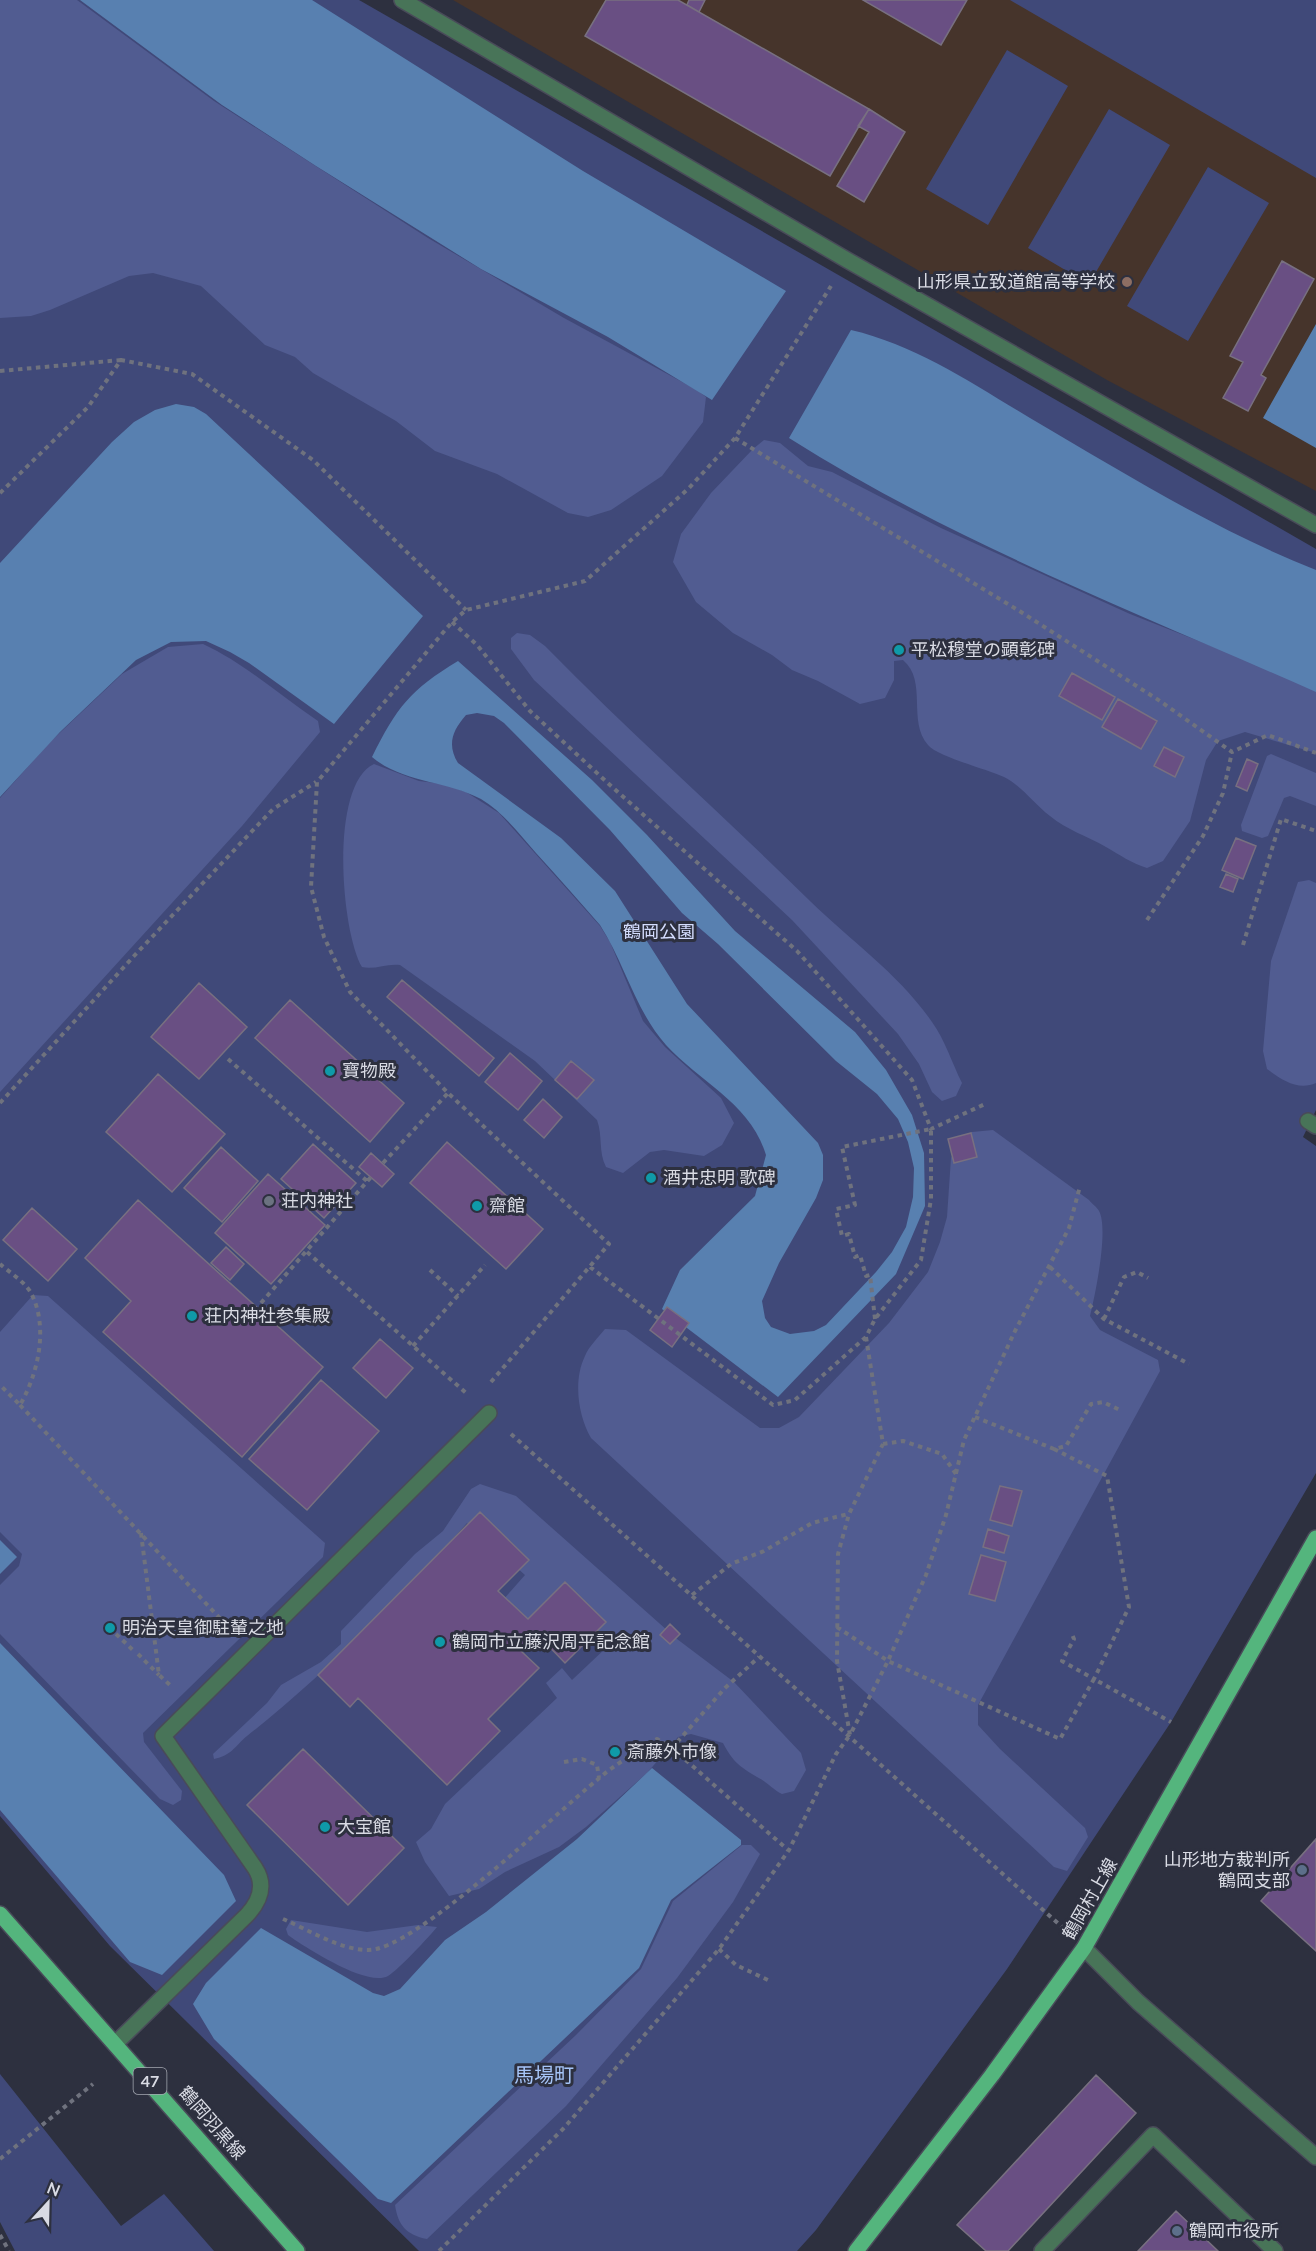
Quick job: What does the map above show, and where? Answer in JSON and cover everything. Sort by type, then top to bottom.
[{"type":"main road","name":"鶴岡村上線","points":[[856,2251],[992,2075],[1084,1948],[1316,1538]]},
{"type":"main road","name":"鶴岡羽黒線","points":[[0,1914],[297,2251]]},
{"type":"street","points":[[402,0],[858,266],[1316,525]]},
{"type":"street","points":[[116,2043],[254,1908],[262,1890],[261,1877],[163,1736],[489,1413]]},
{"type":"street","points":[[1084,1948],[1138,2002],[1316,2157]]},
{"type":"street","points":[[1042,2251],[1153,2135],[1275,2251]]},
{"type":"path","points":[[0,1103],[273,809],[317,782],[452,622],[466,610],[585,580],[689,488],[735,438],[820,303]]},
{"type":"path","points":[[0,371],[121,360],[192,374],[313,460],[466,610]]},
{"type":"path","points":[[0,493],[88,407],[121,360]]},
{"type":"path","points":[[735,438],[1021,612],[1160,701],[1232,752]]},
{"type":"path","points":[[452,622],[477,645],[530,711],[797,951],[912,1080],[931,1129],[931,1199],[921,1260],[875,1319],[866,1337],[795,1400],[773,1404],[590,1267]]},
{"type":"path","points":[[1232,752],[1268,735],[1316,753]]},
{"type":"path","points":[[1148,920],[1203,836],[1224,792],[1232,752]]},
{"type":"path","points":[[317,782],[311,887],[324,937],[350,992],[448,1093],[609,1244],[490,1383]]},
{"type":"path","points":[[1243,945],[1281,819],[1316,831]]},
{"type":"path","points":[[228,1059],[369,1179],[261,1302]]},
{"type":"path","points":[[383,1163],[448,1093]]},
{"type":"path","points":[[875,1319],[870,1275],[866,1276],[860,1255],[855,1257],[849,1234],[842,1236],[836,1209],[855,1205],[842,1147],[931,1129],[985,1104]]},
{"type":"path","points":[[439,2251],[563,2129],[719,1949],[789,1850],[836,1754],[850,1735],[888,1661],[926,1575],[946,1515],[964,1440],[1015,1332],[1069,1228],[1080,1186]]},
{"type":"path","points":[[307,1251],[468,1395]]},
{"type":"path","points":[[0,1264],[30,1291],[38,1314],[40,1342],[35,1368],[29,1389],[20,1405]]},
{"type":"path","points":[[413,1346],[485,1264]]},
{"type":"path","points":[[1050,1267],[1104,1319],[1189,1364]]},
{"type":"path","points":[[429,1270],[458,1296]]},
{"type":"path","points":[[1104,1319],[1124,1277],[1137,1272],[1148,1278]]},
{"type":"path","points":[[850,1735],[837,1661],[838,1554],[849,1514],[883,1444],[866,1337]]},
{"type":"path","points":[[0,1385],[249,1649]]},
{"type":"path","points":[[1054,1449],[1066,1446],[1091,1404],[1103,1402],[1122,1411]]},
{"type":"path","points":[[836,1627],[888,1661],[1060,1739],[1094,1679],[1129,1606],[1107,1476],[1054,1449],[975,1417]]},
{"type":"path","points":[[883,1444],[903,1442],[942,1454],[956,1474]]},
{"type":"path","points":[[528,1449],[759,1657],[850,1735],[1084,1948]]},
{"type":"path","points":[[692,1596],[731,1564],[764,1551],[812,1524],[849,1514]]},
{"type":"path","points":[[141,1532],[159,1675]]},
{"type":"path","points":[[116,1634],[191,1706]]},
{"type":"path","points":[[1072,1634],[1074,1639],[1059,1660],[1171,1722]]},
{"type":"path","points":[[672,1748],[725,1689],[759,1657]]},
{"type":"path","points":[[254,1908],[348,1947],[369,1950],[386,1947],[469,1891],[599,1778],[657,1738],[672,1748],[789,1850]]},
{"type":"path","points":[[564,1762],[590,1760],[597,1765],[599,1778]]},
{"type":"path","points":[[719,1949],[736,1965],[770,1981]]},
{"type":"path","points":[[0,2159],[93,2084]]},
{"type":"path","points":[[0,2235],[9,2251]]},
{"type":"shaded area","points":[[0,0],[77,0],[214,101],[428,238],[564,318],[697,390],[706,397],[703,422],[662,476],[611,510],[588,517],[568,513],[497,474],[435,451],[396,421],[313,373],[295,357],[265,345],[201,286],[153,273],[129,276],[50,310],[31,316],[0,318]]},
{"type":"shaded area","points":[[80,0],[312,0],[583,171],[786,291],[712,400],[608,337],[481,269],[316,166],[222,105]]},
{"type":"shaded area","name":"山形県立致道館高等学校","points":[[453,0],[1316,0],[1316,491],[1107,380]]},
{"type":"shaded area","points":[[1316,324],[1316,448],[1263,418]]},
{"type":"shaded area","points":[[851,330],[921,355],[1170,500],[1242,537],[1316,570],[1316,692],[981,543],[851,476],[789,438]]},
{"type":"shaded area","points":[[176,404],[194,407],[206,414],[423,616],[334,724],[230,652],[206,641],[171,642],[136,660],[60,732],[0,797],[0,563],[112,442],[134,422],[155,410]]},
{"type":"shaded area","points":[[764,440],[780,443],[808,466],[832,472],[941,528],[1130,614],[1247,660],[1316,691],[1316,753],[1245,732],[1218,741],[1206,760],[1190,821],[1163,861],[1147,868],[1063,825],[1004,777],[942,754],[928,745],[919,725],[915,679],[903,660],[894,661],[894,680],[885,698],[860,704],[792,670],[772,655],[733,633],[696,602],[673,562],[681,534],[711,493]]},
{"type":"shaded area","points":[[517,633],[530,635],[545,646],[810,901],[905,988],[937,1029],[945,1044],[962,1083],[956,1096],[942,1101],[932,1092],[919,1064],[898,1034],[792,920],[534,680],[511,649],[511,638]]},
{"type":"shaded area","points":[[203,644],[248,670],[318,721],[320,732],[242,826],[0,1092],[0,798],[49,743],[122,674],[168,647]]},
{"type":"shaded area","points":[[458,661],[592,780],[647,835],[735,931],[855,1032],[886,1070],[912,1115],[924,1153],[925,1206],[896,1274],[778,1397],[662,1309],[680,1270],[755,1196],[766,1155],[759,1137],[737,1108],[666,1045],[646,1017],[600,925],[504,817],[481,799],[453,788],[397,772],[372,757],[389,725],[406,701],[442,671]],"holes":[[[477,713],[494,716],[504,723],[610,830],[682,913],[718,944],[836,1061],[877,1094],[898,1119],[908,1142],[914,1168],[913,1197],[906,1227],[892,1252],[876,1272],[826,1325],[814,1331],[790,1334],[771,1327],[765,1318],[762,1301],[779,1263],[816,1198],[823,1180],[823,1155],[818,1143],[687,1004],[615,891],[561,838],[458,763],[452,744],[454,732],[461,721],[466,715]]]},
{"type":"shaded area","points":[[1271,754],[1316,773],[1316,806],[1290,796],[1284,798],[1268,836],[1262,838],[1242,831],[1241,825],[1267,756]]},
{"type":"shaded area","points":[[374,764],[419,781],[444,784],[466,792],[499,813],[600,926],[610,942],[643,1021],[665,1047],[721,1098],[734,1123],[722,1145],[704,1156],[664,1150],[650,1152],[623,1173],[606,1167],[602,1156],[597,1120],[535,1061],[400,965],[362,967],[349,923],[343,860],[350,800],[360,777]]},
{"type":"shaded area","points":[[1309,880],[1316,883],[1316,1083],[1303,1086],[1284,1080],[1267,1069],[1263,1051],[1271,961],[1298,882]]},
{"type":"shaded area","points":[[993,1130],[1089,1200],[1098,1210],[1102,1220],[1102,1247],[1090,1316],[1100,1330],[1158,1360],[1160,1371],[978,1705],[978,1725],[1000,1749],[1085,1828],[1088,1837],[1067,1871],[1054,1867],[591,1438],[580,1409],[578,1387],[581,1366],[589,1349],[605,1329],[626,1330],[760,1428],[779,1428],[799,1417],[889,1323],[928,1272],[947,1217],[951,1158],[961,1138],[972,1132]]},
{"type":"shaded area","points":[[33,1295],[48,1296],[325,1543],[323,1557],[143,1733],[144,1742],[182,1791],[181,1800],[173,1805],[160,1799],[0,1634],[0,1585],[19,1566],[22,1554],[0,1532],[0,1332]]},
{"type":"shaded area","points":[[480,1484],[516,1496],[677,1639],[734,1682],[801,1753],[806,1770],[794,1791],[782,1794],[775,1790],[737,1763],[723,1743],[691,1734],[678,1737],[647,1773],[586,1827],[559,1847],[505,1872],[479,1889],[449,1896],[425,1862],[416,1842],[431,1829],[445,1804],[557,1698],[546,1683],[562,1668],[572,1680],[607,1647],[573,1616],[546,1642],[503,1600],[525,1575],[467,1523],[415,1580],[334,1661],[225,1756],[214,1759],[213,1754],[267,1703],[281,1685],[321,1662],[341,1644],[341,1631],[415,1554],[443,1531],[471,1489]]},
{"type":"shaded area","points":[[0,1540],[17,1557],[0,1574]]},
{"type":"shaded area","points":[[0,1643],[224,1875],[236,1901],[162,1975],[130,1962],[0,1810]]},
{"type":"shaded area","points":[[652,1768],[741,1840],[741,1845],[671,1900],[639,1968],[391,2203],[378,2199],[214,2039],[193,2004],[206,1983],[261,1928],[373,1993],[384,1996],[400,1989],[445,1940],[486,1912],[577,1839]]},
{"type":"shaded area","points":[[742,1845],[751,1845],[760,1854],[733,1902],[677,1978],[566,2106],[427,2239],[408,2232],[398,2218],[395,2205],[576,2035],[641,1969],[673,1901]]},
{"type":"shaded area","points":[[291,1920],[367,1932],[418,1925],[437,1927],[388,1976],[379,1978],[367,1977],[340,1966],[295,1940],[288,1935],[286,1929]]},
{"type":"green space","name":"鶴岡公園","points":[[0,0],[359,0],[1316,549],[1316,1110],[1303,1137],[1316,1146],[1316,1473],[1171,1722],[1007,1969],[816,2230],[797,2251],[419,2251],[110,1946],[0,1816]]},
{"type":"green space","points":[[1010,0],[1316,0],[1316,178]]},
{"type":"green space","points":[[1007,50],[1068,86],[988,225],[926,189]]},
{"type":"green space","points":[[1109,109],[1170,145],[1089,284],[1028,248]]},
{"type":"green space","points":[[1208,167],[1269,203],[1188,341],[1127,306]]},
{"type":"green space","points":[[0,2074],[121,2226],[164,2194],[214,2251],[15,2251],[0,2222]]},
{"type":"building","points":[[606,0],[678,0],[869,109],[830,176],[585,36]]},
{"type":"building","points":[[689,0],[705,0],[699,12],[687,5]]},
{"type":"building","points":[[863,0],[967,0],[941,45]]},
{"type":"building","points":[[869,109],[905,132],[864,202],[837,186],[869,132],[858,126]]},
{"type":"building","points":[[1282,261],[1314,279],[1261,375],[1266,378],[1248,411],[1223,398],[1243,362],[1230,356]]},
{"type":"building","points":[[1072,673],[1115,697],[1102,720],[1059,696]]},
{"type":"building","points":[[1118,699],[1157,721],[1141,749],[1102,727]]},
{"type":"building","points":[[1164,747],[1184,757],[1175,777],[1154,766]]},
{"type":"building","points":[[1247,759],[1258,764],[1247,791],[1236,786]]},
{"type":"building","points":[[1236,838],[1256,846],[1243,879],[1222,870]]},
{"type":"building","points":[[1226,874],[1238,879],[1233,892],[1220,887]]},
{"type":"building","points":[[402,980],[494,1058],[479,1076],[387,997]]},
{"type":"building","points":[[199,983],[247,1027],[199,1079],[151,1037]]},
{"type":"building","name":"寶物殿","points":[[290,1000],[404,1103],[370,1142],[255,1038]]},
{"type":"building","points":[[510,1053],[542,1081],[518,1110],[485,1082]]},
{"type":"building","points":[[571,1061],[594,1080],[577,1099],[555,1080]]},
{"type":"building","points":[[158,1074],[225,1134],[172,1192],[106,1132]]},
{"type":"building","points":[[543,1099],[562,1117],[544,1138],[524,1120]]},
{"type":"building","points":[[971,1133],[977,1157],[954,1163],[948,1139]]},
{"type":"building","name":"齋館","points":[[447,1142],[543,1229],[506,1269],[410,1183]]},
{"type":"building","points":[[313,1144],[356,1183],[324,1218],[281,1179]]},
{"type":"building","points":[[221,1147],[258,1181],[222,1222],[184,1188]]},
{"type":"building","points":[[371,1153],[394,1174],[382,1187],[359,1167]]},
{"type":"building","points":[[268,1174],[325,1225],[271,1284],[215,1233]]},
{"type":"building","name":"荘内神社参集殿","points":[[138,1200],[323,1367],[242,1457],[103,1332],[131,1301],[85,1258]]},
{"type":"building","points":[[32,1208],[77,1249],[48,1281],[3,1240]]},
{"type":"building","points":[[226,1247],[244,1264],[230,1280],[211,1263]]},
{"type":"building","points":[[667,1307],[689,1323],[672,1347],[650,1330]]},
{"type":"building","points":[[380,1339],[413,1368],[386,1398],[353,1368]]},
{"type":"building","points":[[321,1380],[379,1431],[307,1510],[249,1459]]},
{"type":"building","points":[[1000,1486],[1022,1491],[1012,1526],[990,1520]]},
{"type":"building","name":"鶴岡市立藤沢周平記念館","points":[[480,1512],[529,1560],[498,1591],[528,1619],[565,1582],[606,1622],[565,1663],[537,1634],[521,1651],[539,1668],[488,1719],[500,1731],[447,1785],[358,1698],[350,1707],[318,1675]]},
{"type":"building","points":[[988,1529],[1009,1536],[1004,1553],[983,1547]]},
{"type":"building","points":[[981,1555],[1006,1562],[995,1601],[969,1594]]},
{"type":"building","points":[[670,1624],[680,1634],[670,1644],[660,1635]]},
{"type":"building","name":"大宝館","points":[[303,1749],[404,1848],[348,1905],[247,1805]]},
{"type":"building","name":"山形地方裁判所 鶴岡支部","points":[[1316,1839],[1316,1951],[1261,1901]]},
{"type":"building","points":[[1096,2075],[1136,2113],[1008,2251],[986,2251],[957,2225]]},
{"type":"building","name":"鶴岡市役所","points":[[1176,2211],[1218,2251],[1138,2251]]},
{"type":"place","name":"山形県立致道館高等学校","points":[[1127,282]]},
{"type":"place","name":"平松穆堂の顕彰碑","points":[[899,650]]},
{"type":"place","name":"寶物殿","points":[[330,1071]]},
{"type":"place","name":"酒井忠明 歌碑","points":[[651,1178]]},
{"type":"place","name":"荘内神社","points":[[269,1201]]},
{"type":"place","name":"齋館","points":[[477,1206]]},
{"type":"place","name":"荘内神社参集殿","points":[[192,1316]]},
{"type":"place","name":"明治天皇御駐輦之地","points":[[110,1628]]},
{"type":"place","name":"鶴岡市立藤沢周平記念館","points":[[440,1642]]},
{"type":"place","name":"斎藤外市像","points":[[615,1752]]},
{"type":"place","name":"大宝館","points":[[325,1827]]},
{"type":"place","name":"山形地方裁判所 鶴岡支部","points":[[1302,1870]]},
{"type":"place","name":"鶴岡市役所","points":[[1177,2231]]},
{"type":"district","name":"馬場町","points":[[544,2075]]}]
